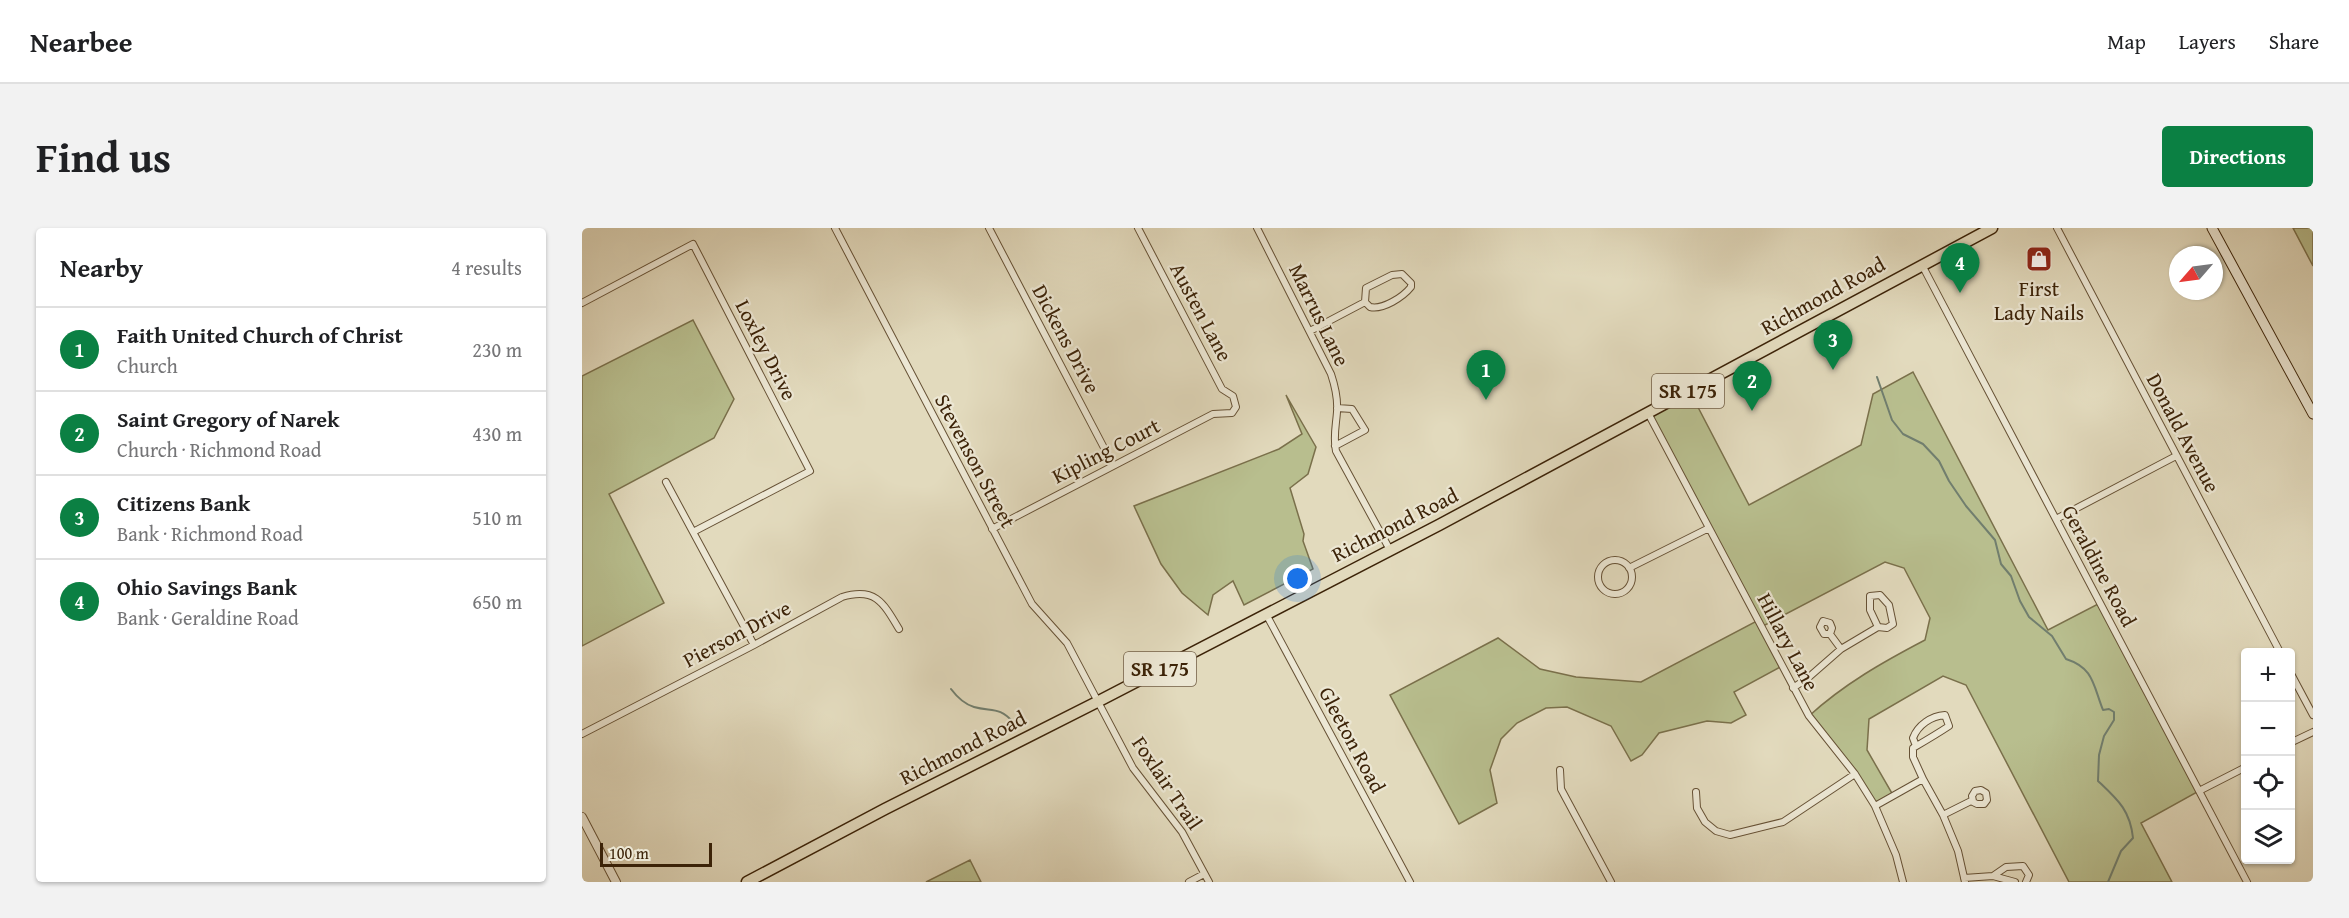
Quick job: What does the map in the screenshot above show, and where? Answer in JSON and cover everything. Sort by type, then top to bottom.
[{"type":"main road","name":"Richmond Road","points":[[747,882],[1390,550],[1992,228]]},
{"type":"main road","points":[[2212,228],[2313,414]]},
{"type":"street","name":"Stevenson Street","points":[[835,228],[1032,604],[1067,643],[1097,702]]},
{"type":"street","name":"Dickens Drive","points":[[989,228],[1113,465]]},
{"type":"street","name":"Austen Lane","points":[[1138,228],[1222,389],[1233,396],[1236,407]]},
{"type":"street","name":"Marrus Lane","points":[[1257,228],[1310,331],[1334,384],[1337,408],[1335,446],[1342,465],[1390,550]]},
{"type":"street","name":"Donald Avenue","points":[[2056,228],[2278,648]]},
{"type":"street","name":"Loxley Drive","points":[[582,303],[693,244],[810,471],[693,532]]},
{"type":"street","name":"Geraldine Road","points":[[1922,265],[2247,882]]},
{"type":"street","points":[[1402,274],[1411,283],[1411,287],[1405,294],[1378,308],[1370,308],[1365,302],[1366,288],[1392,275],[1402,274]]},
{"type":"street","points":[[1310,331],[1365,302]]},
{"type":"street","name":"Kipling Court","points":[[992,529],[1213,414],[1232,413],[1236,407]]},
{"type":"street","points":[[1335,446],[1365,430],[1352,409],[1337,408]]},
{"type":"street","name":"Hillary Lane","points":[[1647,412],[1809,716],[1856,774],[1875,806],[1896,855],[1903,882]]},
{"type":"street","points":[[2056,519],[2176,456]]},
{"type":"street","points":[[666,482],[754,645]]},
{"type":"street","points":[[1629,568],[1709,528]]},
{"type":"street","points":[[1617,561],[1629,568],[1631,581],[1624,592],[1611,594],[1601,587],[1599,573],[1606,564],[1617,561]]},
{"type":"street","name":"Pierson Drive","points":[[582,734],[842,597],[855,593],[871,595],[887,609],[899,629]]},
{"type":"street","points":[[1793,688],[1841,649],[1878,627],[1887,628],[1893,624],[1889,605],[1880,595],[1870,596],[1870,610],[1878,627]]},
{"type":"street","name":"Gleeton Road","points":[[1266,614],[1410,882]]},
{"type":"street","points":[[1830,634],[1841,649]]},
{"type":"street","points":[[2295,681],[2313,715]]},
{"type":"street","name":"Foxlair Trail","points":[[1097,702],[1133,768],[1182,832],[1209,882]]},
{"type":"street","points":[[1917,746],[1913,738],[1918,727],[1937,716],[1945,715],[1949,726],[1917,746],[1913,748],[1913,757],[1943,815],[1958,851],[1964,880],[1993,876],[2015,882]]},
{"type":"street","points":[[2295,741],[2313,732]]},
{"type":"street","points":[[1560,770],[1561,789],[1611,882]]},
{"type":"street","points":[[2199,791],[2241,770]]},
{"type":"street","points":[[1696,792],[1697,808],[1705,822],[1716,831],[1730,834],[1783,822],[1856,774]]},
{"type":"street","points":[[1875,806],[1923,779]]},
{"type":"street","points":[[1943,815],[1973,801]]},
{"type":"street","points":[[582,817],[616,882]]},
{"type":"street","points":[[1993,876],[2006,867],[2023,866],[2029,876],[2026,882]]},
{"type":"street","points":[[1189,882],[1204,874]]},
{"type":"green space","points":[[2293,228],[2313,228],[2313,266]]},
{"type":"green space","points":[[693,320],[734,399],[714,438],[609,494],[664,603],[582,646],[582,376]]},
{"type":"green space","points":[[1913,372],[2048,630],[2100,603],[2199,791],[2141,823],[2172,882],[2069,882],[1966,685],[1943,676],[1869,719],[1867,750],[1893,795],[1875,806],[1809,716],[1864,674],[1925,640],[1930,618],[1904,568],[1885,562],[1761,627],[1782,666],[1734,692],[1746,715],[1731,723],[1707,721],[1659,733],[1642,755],[1631,761],[1611,726],[1567,707],[1546,708],[1517,723],[1501,739],[1490,770],[1497,803],[1459,824],[1390,695],[1498,638],[1540,669],[1576,677],[1641,682],[1757,621],[1647,412],[1689,390],[1749,505],[1861,445],[1873,394]]},
{"type":"green space","points":[[1286,395],[1316,447],[1308,474],[1290,488],[1304,534],[1303,541],[1313,569],[1244,605],[1233,581],[1213,595],[1208,615],[1182,593],[1161,564],[1134,506],[1279,449],[1302,434]]},
{"type":"green space","points":[[970,860],[981,882],[926,882]]},
{"type":"waterway","points":[[1877,377],[1892,420],[1903,434],[1923,444],[1939,461],[1966,506],[1995,540],[2001,564],[2011,576],[2020,601],[2029,617],[2052,636],[2066,659],[2087,672],[2103,710],[2109,709],[2114,712],[2114,720],[2104,736],[2099,755],[2098,781],[2122,806],[2129,820],[2133,838],[2121,851],[2108,882]]},
{"type":"waterway","points":[[951,689],[967,704],[995,710],[1014,723]]},
{"type":"place","name":"First Lady Nails","points":[[2039,259]]},
{"type":"place","name":"Ohio Savings Bank","points":[[1960,293]]},
{"type":"place","name":"Citizens Bank","points":[[1833,370]]},
{"type":"place","name":"Faith United Church of Christ","points":[[1486,400]]},
{"type":"place","name":"Saint Gregory of Narek","points":[[1752,411]]}]
